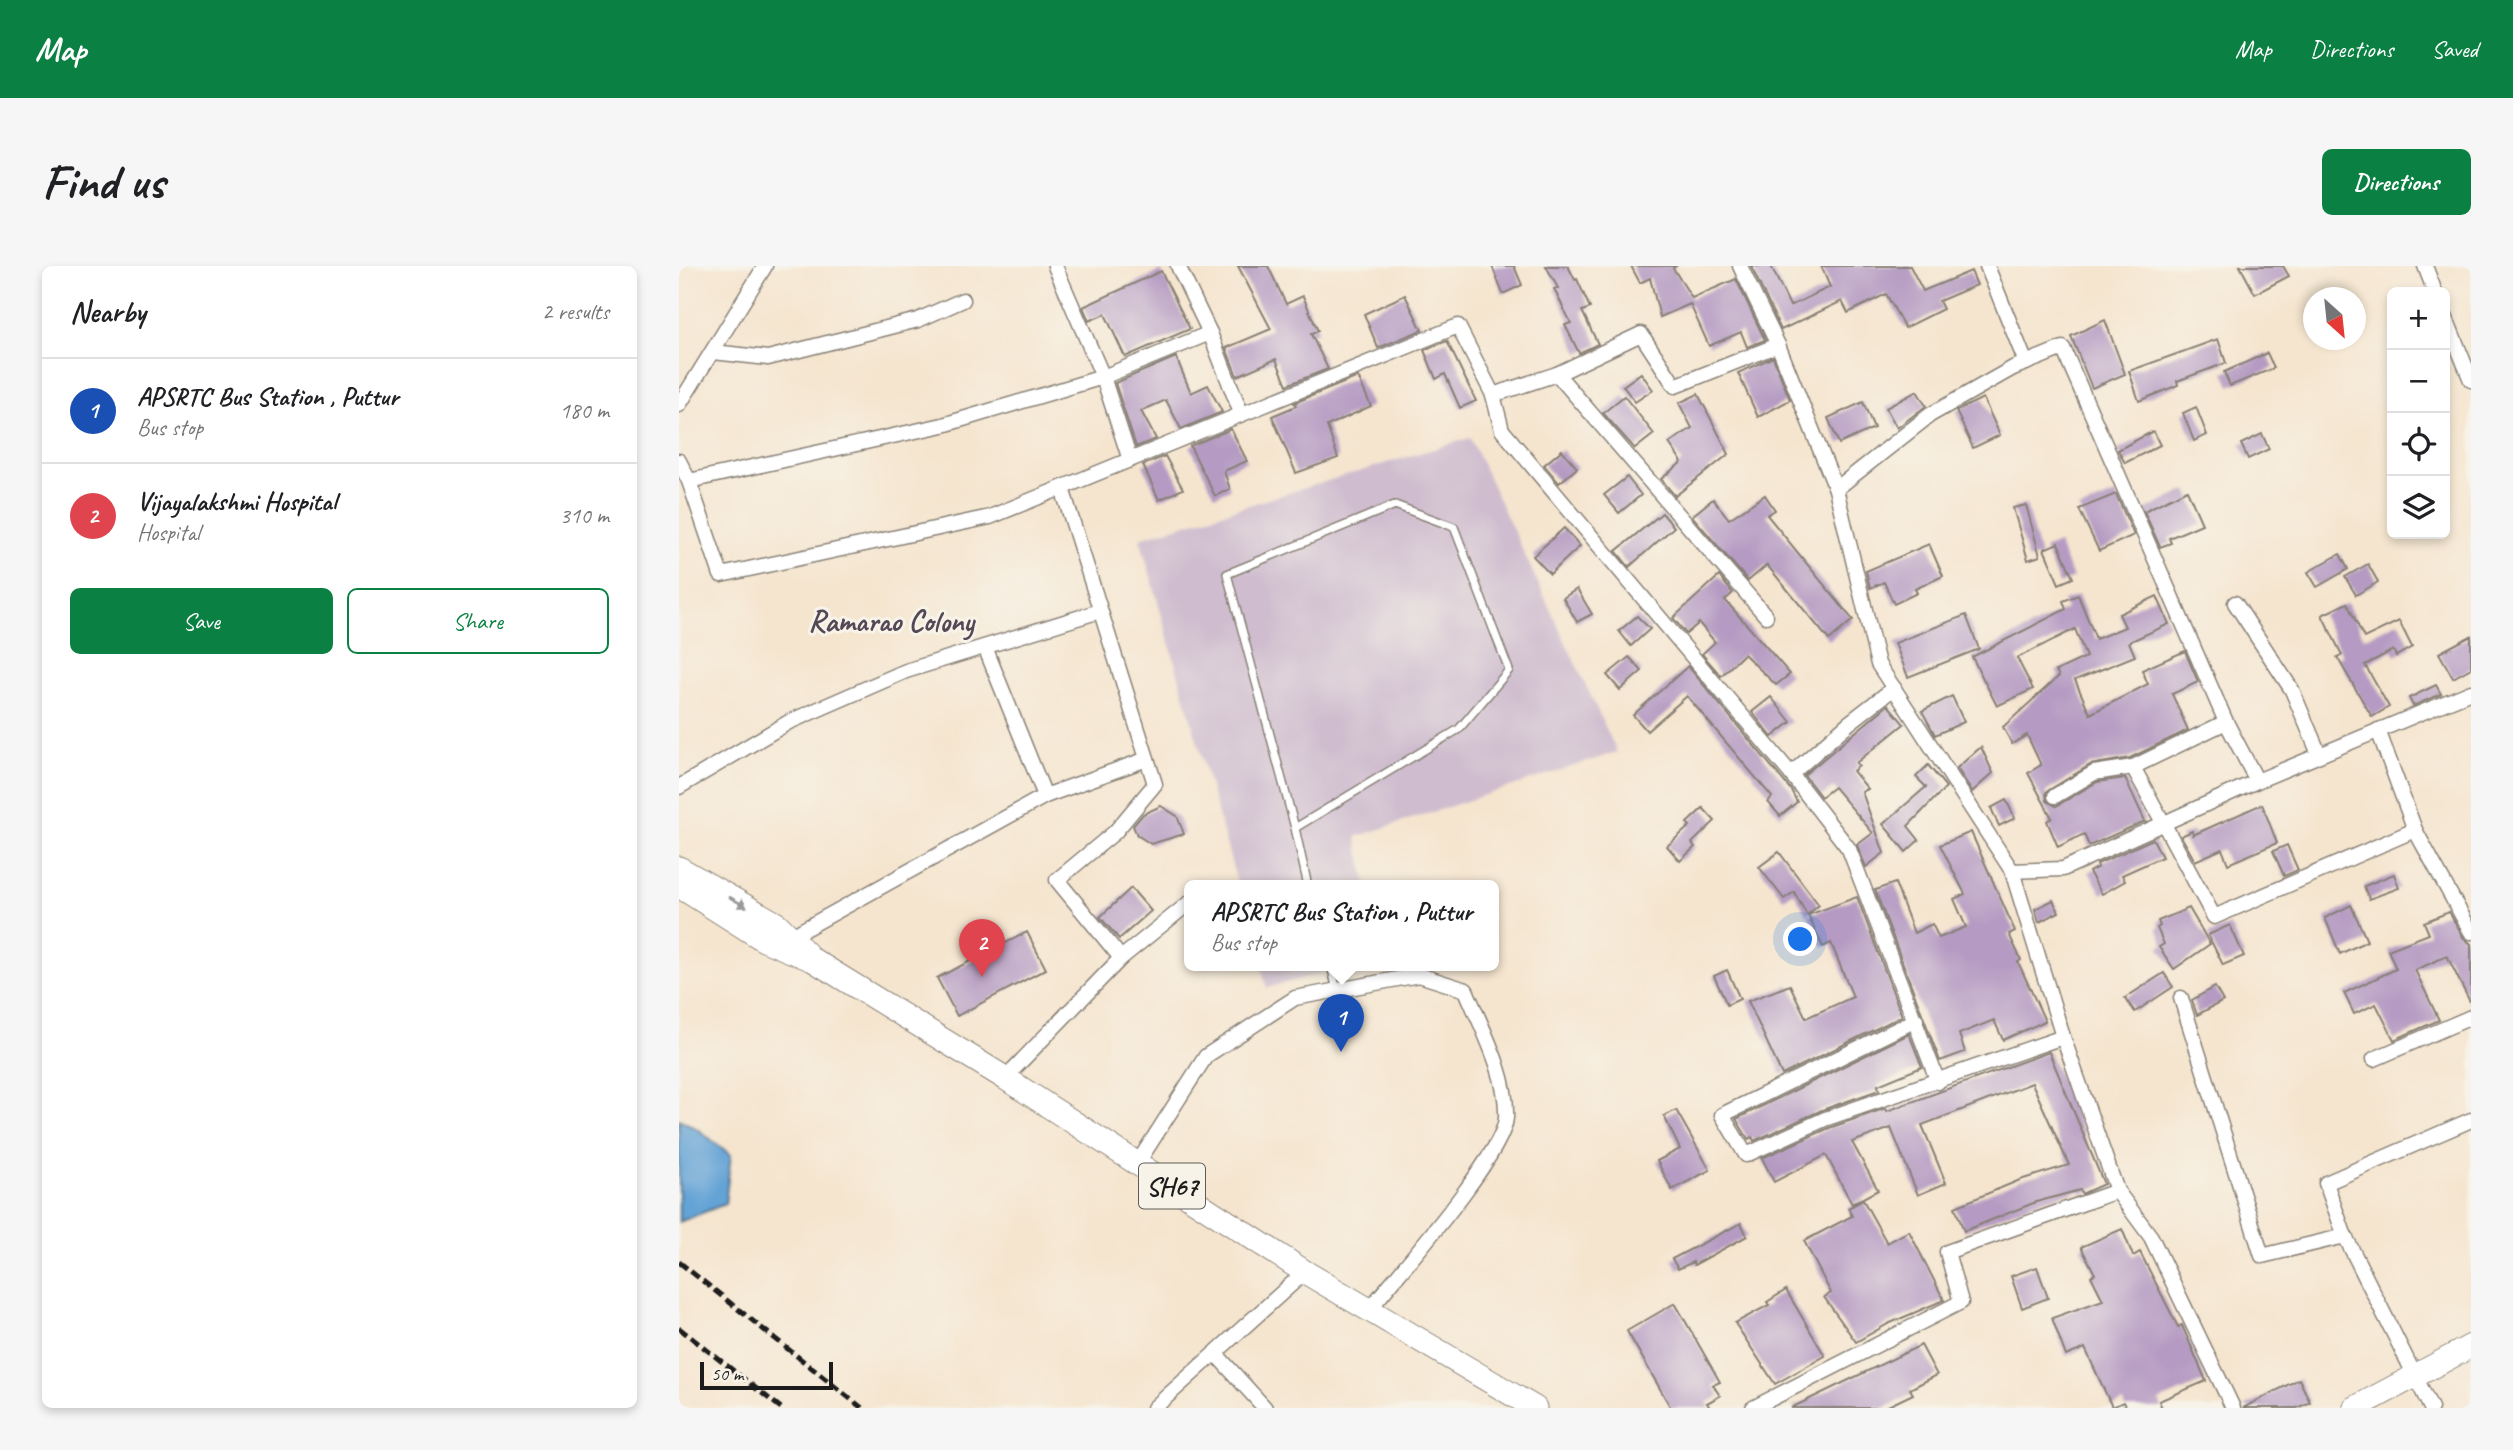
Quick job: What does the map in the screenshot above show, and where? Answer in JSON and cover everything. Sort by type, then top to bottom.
[{"type":"main road","name":"SH67","points":[[679,867],[777,924],[813,960],[1005,1078],[1305,1272],[1535,1408]]},
{"type":"main road","points":[[679,886],[764,940],[813,960]]},
{"type":"main road","points":[[2355,1408],[2471,1346]]},
{"type":"street","points":[[679,405],[765,266]]},
{"type":"street","points":[[1055,266],[1103,377],[1130,460]]},
{"type":"street","points":[[1178,266],[1210,333],[1241,413]]},
{"type":"street","points":[[1740,266],[1778,345],[1836,489],[1878,664],[2012,871],[2063,1037],[2117,1191],[2151,1237],[2233,1408]]},
{"type":"street","points":[[1987,266],[2026,363]]},
{"type":"street","points":[[2424,266],[2433,287]]},
{"type":"street","points":[[713,352],[768,358],[918,320],[964,300]]},
{"type":"street","points":[[679,461],[689,481],[721,575],[990,517],[1458,326],[1493,395],[1502,430],[1791,774],[1849,849],[1938,1082]]},
{"type":"street","points":[[2450,328],[2471,380]]},
{"type":"street","points":[[689,481],[943,425],[1103,377],[1210,333]]},
{"type":"street","points":[[1493,395],[1557,374],[1640,334],[1675,386],[1778,345]]},
{"type":"street","points":[[1836,489],[1930,415],[2026,363],[2063,348],[2226,722],[2257,781]]},
{"type":"street","points":[[1557,374],[1766,616]]},
{"type":"street","points":[[1062,488],[1154,785],[1115,832],[1057,880],[1121,958]]},
{"type":"street","points":[[2235,603],[2292,690],[2319,754]]},
{"type":"street","points":[[679,787],[789,722],[906,671],[1100,611]]},
{"type":"street","points":[[985,647],[1045,796]]},
{"type":"street","points":[[1791,774],[1894,688]]},
{"type":"street","points":[[2012,871],[2063,869],[2319,754],[2471,692]]},
{"type":"street","points":[[2055,796],[2094,772],[2133,767],[2226,722]]},
{"type":"street","points":[[2378,730],[2415,830],[2471,932]]},
{"type":"street","points":[[790,937],[1045,796],[1147,759]]},
{"type":"street","points":[[2133,767],[2214,917],[2415,830]]},
{"type":"street","points":[[1005,1078],[1121,958],[1184,907]]},
{"type":"street","points":[[1137,1164],[1206,1056],[1295,998],[1419,975],[1466,990],[1501,1080],[1506,1120],[1489,1156],[1454,1205],[1369,1310]]},
{"type":"street","points":[[2181,998],[2262,1256],[2345,1236]]},
{"type":"street","points":[[2374,1059],[2471,1017]]},
{"type":"street","points":[[1916,1020],[1722,1115],[1746,1155],[1825,1119],[2063,1037]]},
{"type":"street","points":[[2431,1408],[2417,1375],[2345,1236],[2326,1183],[2471,1120]]},
{"type":"street","points":[[1753,1408],[1961,1302],[1947,1252],[2117,1191]]},
{"type":"street","points":[[1154,1408],[1305,1272]]},
{"type":"street","points":[[1215,1353],[1265,1408]]},
{"type":"lane","points":[[1295,828],[1459,729],[1509,670],[1454,527],[1395,505],[1227,574],[1307,880]]},
{"type":"lane","points":[[1332,971],[1337,990]]},
{"type":"shaded area","points":[[1470,438],[1617,752],[1356,837],[1366,880],[1236,880],[1140,538]]},
{"type":"shaded area","points":[[1262,971],[1329,971],[1267,988]]},
{"type":"water","points":[[679,1119],[696,1128],[731,1155],[725,1204],[679,1222]]},
{"type":"building","points":[[1238,266],[1268,266],[1286,304],[1303,296],[1318,331],[1311,334],[1328,369],[1287,385],[1276,359],[1237,376],[1226,348],[1271,329]]},
{"type":"building","points":[[1492,266],[1514,266],[1522,285],[1503,294]]},
{"type":"building","points":[[1546,266],[1568,266],[1575,280],[1577,279],[1590,308],[1582,311],[1598,344],[1579,353],[1565,325],[1571,323],[1554,289],[1558,288]]},
{"type":"building","points":[[1631,266],[1676,266],[1673,268],[1692,298],[1736,279],[1765,340],[1747,347],[1741,332],[1709,346],[1690,304],[1660,317],[1650,278],[1640,283]]},
{"type":"building","points":[[1751,266],[1771,266],[1790,306],[1830,287],[1821,266],[1910,266],[1923,291],[1971,271],[1977,285],[1939,301],[1943,309],[1905,328],[1886,294],[1848,313],[1842,301],[1781,330]]},
{"type":"building","points":[[2240,266],[2283,266],[2289,276],[2255,294]]},
{"type":"building","points":[[1161,271],[1190,329],[1125,357],[1105,314],[1089,321],[1083,307]]},
{"type":"building","points":[[1405,295],[1422,330],[1378,348],[1364,314]]},
{"type":"building","points":[[2105,320],[2125,374],[2092,388],[2071,336]]},
{"type":"building","points":[[2218,339],[2226,363],[2177,381],[2178,385],[2139,401],[2129,371]]},
{"type":"building","points":[[1447,341],[1476,401],[1460,408],[1445,374],[1436,379],[1424,350]]},
{"type":"building","points":[[2267,353],[2274,368],[2230,386],[2224,372]]},
{"type":"building","points":[[1176,357],[1191,393],[1208,385],[1222,412],[1181,429],[1166,400],[1141,411],[1156,439],[1136,447],[1115,383]]},
{"type":"building","points":[[1773,357],[1790,400],[1758,417],[1738,373]]},
{"type":"building","points":[[1641,373],[1653,390],[1635,402],[1623,386]]},
{"type":"building","points":[[1358,377],[1371,406],[1327,426],[1338,458],[1296,473],[1272,416],[1296,406],[1294,403]]},
{"type":"building","points":[[1917,391],[1926,406],[1897,428],[1886,408]]},
{"type":"building","points":[[1698,394],[1729,454],[1675,496],[1661,479],[1682,462],[1669,443],[1692,428],[1679,403]]},
{"type":"building","points":[[1624,396],[1654,434],[1635,449],[1603,413]]},
{"type":"building","points":[[1983,398],[2000,435],[1973,448],[1956,411]]},
{"type":"building","points":[[1863,402],[1874,428],[1839,444],[1828,418]]},
{"type":"building","points":[[2196,407],[2207,435],[2194,441],[2183,413]]},
{"type":"building","points":[[1231,429],[1247,461],[1224,471],[1230,489],[1215,496],[1190,446]]},
{"type":"building","points":[[2153,431],[2160,445],[2125,463],[2118,450]]},
{"type":"building","points":[[2262,434],[2269,449],[2248,459],[2241,444]]},
{"type":"building","points":[[1562,450],[1577,468],[1559,483],[1544,465]]},
{"type":"building","points":[[1165,456],[1183,489],[1159,500],[1143,465]]},
{"type":"building","points":[[1627,477],[1641,495],[1619,513],[1604,495]]},
{"type":"building","points":[[2187,490],[2202,524],[2169,538],[2171,543],[2160,547],[2144,511]]},
{"type":"building","points":[[2116,494],[2134,535],[2099,551],[2079,509]]},
{"type":"building","points":[[1765,495],[1775,510],[1767,515],[1853,620],[1829,640],[1767,565],[1748,581],[1692,516],[1713,499],[1729,519]]},
{"type":"building","points":[[2026,505],[2040,556],[2028,560],[2013,508]]},
{"type":"building","points":[[1662,513],[1674,527],[1629,567],[1616,551]]},
{"type":"building","points":[[1564,528],[1580,546],[1550,574],[1533,556]]},
{"type":"building","points":[[2058,543],[2073,578],[2059,584],[2044,549]]},
{"type":"building","points":[[1929,544],[1943,576],[1915,589],[1917,593],[1894,604],[1884,582],[1870,588],[1866,571]]},
{"type":"building","points":[[2340,554],[2348,569],[2317,587],[2308,572]]},
{"type":"building","points":[[2368,564],[2378,582],[2356,595],[2345,577]]},
{"type":"building","points":[[1719,576],[1733,593],[1725,600],[1790,674],[1776,685],[1744,654],[1721,676],[1702,654],[1715,642],[1699,623],[1686,634],[1673,618]]},
{"type":"building","points":[[1577,589],[1592,614],[1577,622],[1563,598]]},
{"type":"building","points":[[2078,595],[2096,639],[2125,627],[2119,614],[2157,596],[2169,624],[2129,642],[2135,656],[2075,680],[2090,714],[2148,684],[2142,670],[2185,651],[2198,682],[2172,694],[2188,730],[2130,758],[2090,765],[2046,792],[2047,801],[2056,806],[2097,782],[2125,778],[2145,821],[2089,846],[2084,834],[2058,847],[2047,821],[2052,818],[2028,773],[2041,765],[2027,735],[2012,744],[2003,727],[2059,676],[2056,671],[2086,657],[2075,629],[2017,658],[2033,689],[1997,706],[1972,657],[2066,609],[2063,601]]},
{"type":"building","points":[[2347,603],[2364,638],[2399,621],[2412,647],[2396,656],[2393,650],[2365,665],[2389,707],[2372,717],[2337,657],[2342,655],[2322,615]]},
{"type":"building","points":[[1966,615],[1979,649],[1908,677],[1895,643]]},
{"type":"building","points":[[1637,616],[1650,629],[1631,646],[1619,631]]},
{"type":"building","points":[[2471,636],[2471,668],[2453,678],[2439,653]]},
{"type":"building","points":[[1629,657],[1642,671],[1620,690],[1607,675]]},
{"type":"building","points":[[1688,666],[1791,790],[1797,802],[1780,816],[1768,802],[1772,797],[1687,696],[1647,731],[1633,715]]},
{"type":"building","points":[[2436,685],[2441,694],[2413,706],[2409,698]]},
{"type":"building","points":[[1952,696],[1964,722],[1935,735],[1922,711]]},
{"type":"building","points":[[1771,697],[1791,722],[1772,737],[1752,712]]},
{"type":"building","points":[[1888,705],[1904,724],[1856,763],[1859,766],[1853,771],[1868,789],[1862,792],[1884,853],[1866,867],[1857,845],[1873,833],[1834,787],[1821,797],[1804,775]]},
{"type":"building","points":[[1981,747],[1993,773],[1972,792],[1957,768]]},
{"type":"building","points":[[1928,765],[1946,787],[1908,826],[1919,840],[1906,852],[1883,824],[1926,787],[1916,777]]},
{"type":"building","points":[[2006,800],[2015,818],[1999,826],[1991,808]]},
{"type":"building","points":[[2262,804],[2277,843],[2228,864],[2222,849],[2195,861],[2181,836],[2192,831],[2193,835]]},
{"type":"building","points":[[1161,806],[1177,816],[1184,834],[1151,844],[1137,835],[1133,826],[1143,814]]},
{"type":"building","points":[[1703,808],[1715,821],[1692,843],[1695,847],[1680,861],[1667,846],[1690,826],[1687,823]]},
{"type":"building","points":[[1971,832],[2015,931],[2009,934],[2021,960],[2018,962],[2045,1021],[2003,1040],[1994,1020],[1959,1034],[1965,1052],[1940,1061],[1875,890],[1895,883],[1914,933],[1932,924],[1939,938],[1966,927],[1954,899],[1965,894],[1940,845]]},
{"type":"building","points":[[2153,839],[2162,857],[2122,875],[2125,881],[2102,894],[2089,872],[2098,867],[2097,864]]},
{"type":"building","points":[[2287,845],[2298,870],[2284,876],[2273,851]]},
{"type":"building","points":[[1779,852],[1819,905],[1807,915],[1794,892],[1784,899],[1759,867]]},
{"type":"building","points":[[2394,874],[2399,888],[2369,899],[2364,886]]},
{"type":"building","points":[[1131,888],[1151,911],[1119,939],[1100,917]]},
{"type":"building","points":[[1857,897],[1902,1016],[1782,1075],[1748,1001],[1790,985],[1806,1018],[1853,997],[1831,943],[1823,947],[1808,915]]},
{"type":"building","points":[[2053,900],[2059,912],[2039,922],[2035,909]]},
{"type":"building","points":[[2351,905],[2367,941],[2340,954],[2325,918]]},
{"type":"building","points":[[2189,908],[2210,944],[2174,969],[2159,947],[2164,944],[2157,928],[2160,926],[2158,921]]},
{"type":"building","points":[[2449,912],[2463,937],[2471,944],[2471,1004],[2447,956],[2415,970],[2439,1020],[2394,1040],[2376,1004],[2354,1014],[2344,993],[2396,969],[2388,950],[2429,934],[2424,922]]},
{"type":"building","points":[[2230,925],[2244,956],[2223,965],[2208,935]]},
{"type":"building","points":[[1027,932],[1046,969],[957,1016],[937,978]]},
{"type":"building","points":[[1727,970],[1740,999],[1727,1005],[1714,976]]},
{"type":"building","points":[[2164,973],[2173,987],[2135,1012],[2125,998]]},
{"type":"building","points":[[2215,987],[2223,1001],[2197,1015],[2192,1000]]},
{"type":"building","points":[[1909,1034],[1922,1067],[1878,1085],[1879,1090],[1822,1110],[1754,1141],[1752,1137],[1748,1139],[1736,1119]]},
{"type":"building","points":[[2049,1052],[2104,1184],[2082,1194],[2080,1190],[2036,1202],[1964,1231],[1955,1207],[2020,1180],[2069,1165],[2032,1083],[1922,1125],[1946,1183],[1918,1195],[1891,1128],[1852,1142],[1878,1190],[1852,1204],[1826,1155],[1774,1182],[1762,1158],[1829,1128],[1886,1108],[1887,1111]]},
{"type":"building","points":[[1676,1110],[1710,1170],[1672,1190],[1657,1161],[1680,1149],[1664,1116]]},
{"type":"building","points":[[1863,1200],[1887,1243],[1909,1231],[1944,1300],[1888,1324],[1856,1342],[1824,1297],[1831,1293],[1804,1241],[1852,1216],[1848,1208]]},
{"type":"building","points":[[1741,1223],[1747,1236],[1694,1265],[1693,1262],[1678,1269],[1672,1259]]},
{"type":"building","points":[[2122,1229],[2133,1256],[2140,1252],[2178,1327],[2182,1325],[2206,1381],[2159,1401],[2162,1408],[2126,1408],[2123,1402],[2112,1407],[2085,1348],[2066,1356],[2052,1318],[2103,1300],[2091,1276],[2095,1274],[2081,1247]]},
{"type":"building","points":[[2037,1267],[2048,1298],[2022,1308],[2011,1276]]},
{"type":"building","points":[[1786,1290],[1825,1356],[1775,1384],[1735,1323],[1769,1305],[1767,1302]]},
{"type":"building","points":[[1675,1303],[1720,1382],[1713,1385],[1720,1396],[1707,1403],[1710,1408],[1671,1408],[1627,1331]]},
{"type":"building","points":[[1921,1345],[1937,1375],[1910,1389],[1913,1394],[1884,1408],[1791,1408]]},
{"type":"building","points":[[2299,1379],[2310,1402],[2297,1408],[2243,1408]]},
{"type":"railway","points":[[679,1262],[862,1408]]},
{"type":"railway","points":[[679,1328],[781,1408]]},
{"type":"place","name":"Vijayalakshmi Hospital","points":[[982,977]]},
{"type":"place","name":"APSRTC Bus Station , Puttur","points":[[1341,1052]]},
{"type":"district","name":"Ramarao Colony","points":[[891,621]]}]
